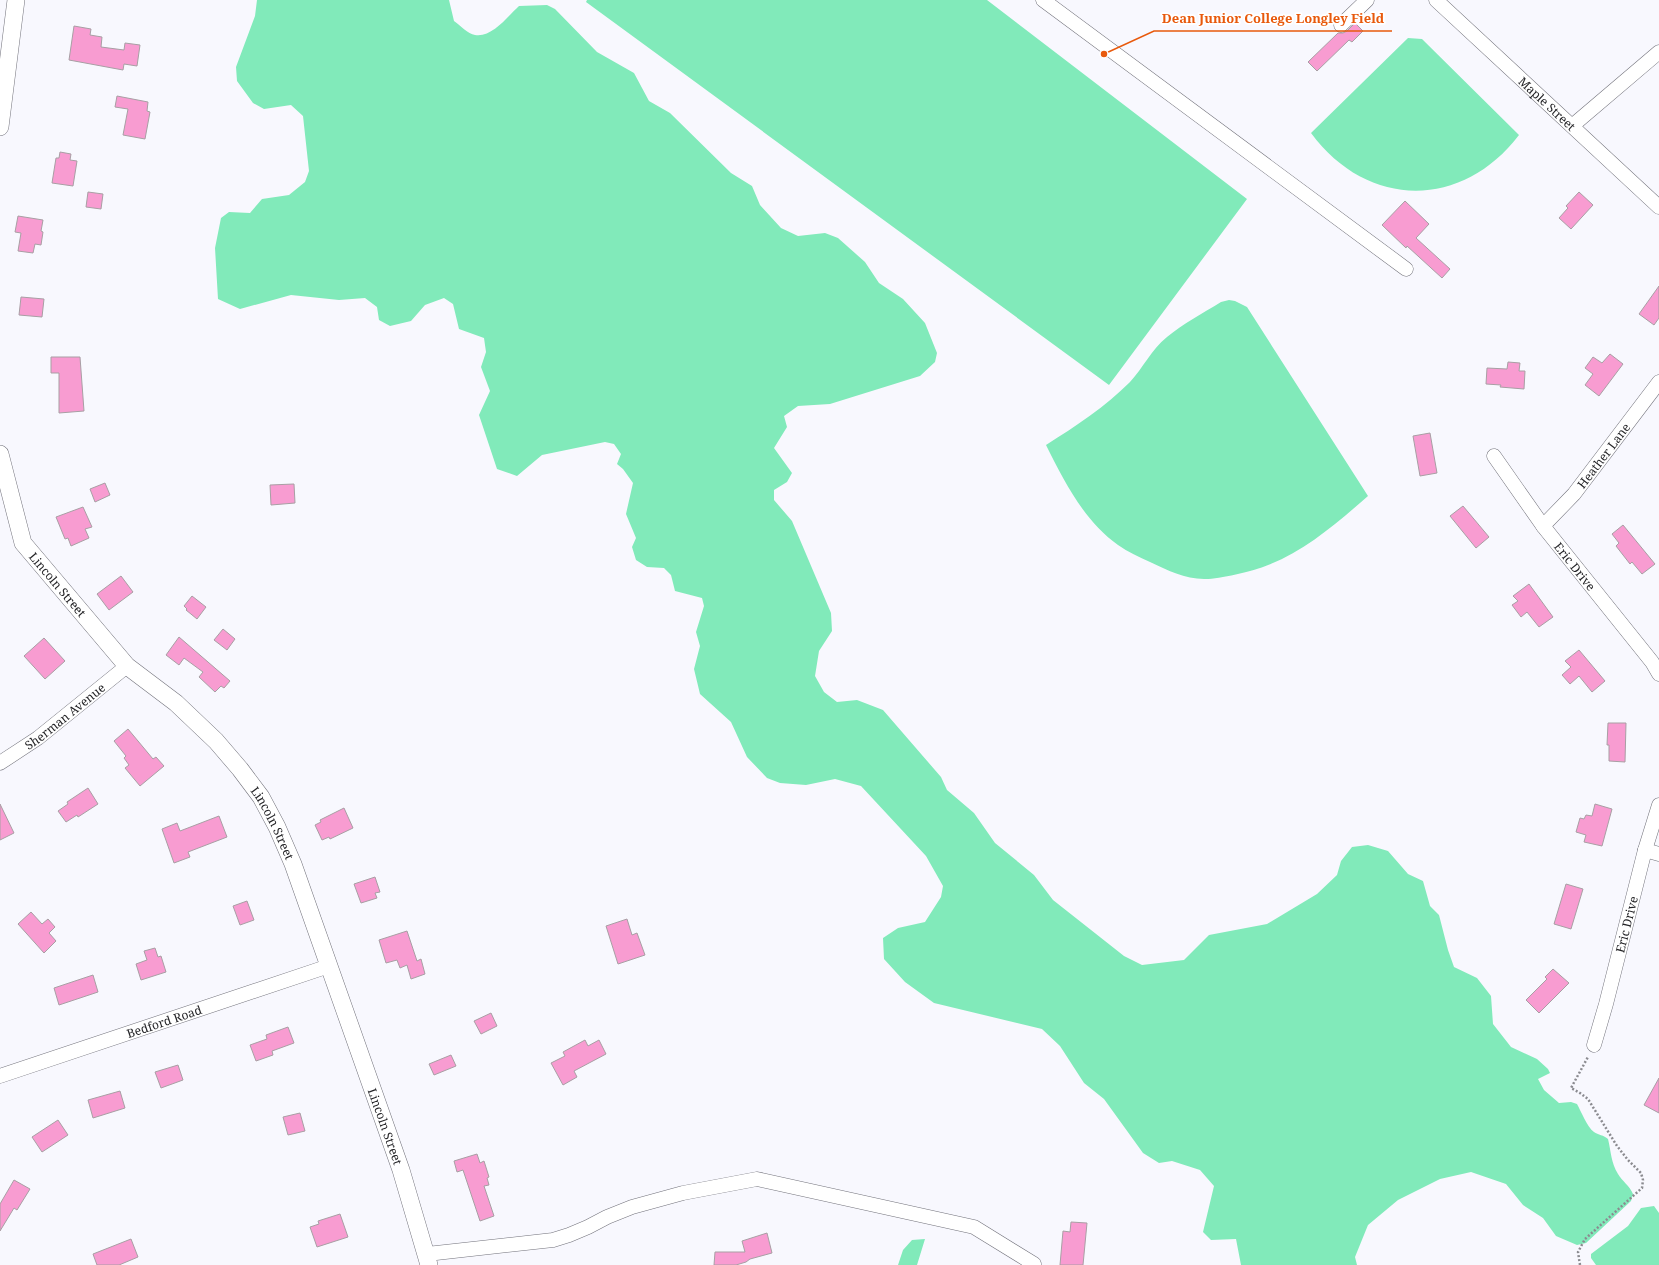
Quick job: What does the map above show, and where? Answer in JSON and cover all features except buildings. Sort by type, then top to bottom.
[{"type":"main road","points":[[0,127],[16,0]]},
{"type":"main road","name":"Lincoln Street","points":[[0,454],[23,543],[127,666],[176,704],[216,741],[261,797],[277,827],[294,864],[401,1170],[428,1259]]},
{"type":"street","points":[[1044,0],[1406,269]]},
{"type":"street","points":[[1341,25],[1367,0]]},
{"type":"street","name":"Maple Street","points":[[1436,0],[1659,207]]},
{"type":"street","points":[[1572,126],[1659,52]]},
{"type":"street","name":"Heather Lane","points":[[1543,526],[1574,494],[1659,382]]},
{"type":"street","name":"Eric Drive","points":[[1494,456],[1543,526],[1652,662],[1659,674]]},
{"type":"street","name":"Sherman Avenue","points":[[0,762],[38,738],[127,666]]},
{"type":"street","name":"Eric Drive","points":[[1594,1045],[1606,1004],[1645,850],[1659,805]]},
{"type":"street","points":[[1645,850],[1659,854]]},
{"type":"street","name":"Bedford Road","points":[[0,1076],[329,966]]},
{"type":"street","points":[[428,1259],[553,1240],[575,1233],[607,1217],[632,1207],[683,1193],[758,1179],[974,1227],[1034,1264]]},
{"type":"path","points":[[1580,1265],[1578,1252],[1585,1240],[1642,1188],[1643,1185],[1641,1174],[1617,1146],[1588,1100],[1580,1092],[1571,1088],[1594,1045]]},
{"type":"green space","points":[[257,0],[449,0],[454,21],[475,35],[481,35],[493,30],[519,6],[547,5],[555,9],[597,52],[634,73],[649,101],[670,113],[731,173],[752,186],[760,205],[781,228],[798,236],[825,233],[838,238],[865,262],[879,283],[903,299],[925,323],[937,353],[935,362],[920,376],[830,404],[798,406],[784,416],[787,427],[774,448],[792,473],[787,482],[774,490],[774,500],[792,521],[831,613],[832,631],[819,651],[815,676],[824,692],[837,702],[857,700],[883,710],[941,777],[947,790],[974,813],[995,843],[1034,875],[1053,900],[1124,956],[1142,965],[1184,960],[1209,935],[1267,924],[1317,894],[1337,875],[1341,861],[1352,847],[1368,845],[1388,851],[1408,874],[1423,881],[1430,906],[1439,915],[1454,967],[1477,978],[1491,996],[1493,1024],[1511,1047],[1537,1059],[1548,1069],[1550,1073],[1538,1079],[1544,1090],[1559,1103],[1571,1102],[1577,1104],[1591,1130],[1608,1139],[1616,1170],[1633,1194],[1631,1201],[1586,1243],[1577,1245],[1556,1236],[1543,1218],[1523,1205],[1506,1184],[1471,1172],[1440,1179],[1398,1200],[1368,1225],[1355,1257],[1357,1265],[1241,1265],[1236,1239],[1211,1240],[1203,1232],[1214,1186],[1200,1170],[1172,1161],[1159,1163],[1143,1153],[1104,1099],[1084,1083],[1060,1046],[1042,1029],[934,1003],[905,982],[884,959],[883,938],[898,928],[925,922],[941,897],[943,886],[926,856],[861,786],[835,779],[806,785],[780,783],[767,778],[747,757],[731,722],[700,694],[694,669],[700,646],[696,632],[704,606],[702,598],[675,591],[671,575],[664,568],[647,567],[636,560],[632,547],[636,538],[626,514],[633,483],[623,469],[617,464],[621,454],[614,444],[605,442],[542,455],[517,476],[497,469],[479,415],[490,391],[481,367],[486,352],[484,338],[459,329],[453,304],[444,298],[425,305],[411,321],[390,326],[379,320],[377,307],[365,298],[339,300],[291,295],[240,309],[218,299],[215,248],[221,218],[229,212],[250,213],[262,199],[289,195],[305,182],[309,171],[303,116],[291,105],[264,109],[253,103],[237,81],[236,67],[255,16]]},
{"type":"green space","points":[[587,0],[987,0],[1247,199],[1109,385],[586,2]]},
{"type":"green space","points":[[1408,38],[1422,39],[1519,135],[1496,160],[1470,177],[1443,187],[1415,191],[1386,187],[1359,176],[1334,158],[1311,133]]},
{"type":"green space","points":[[1229,300],[1235,301],[1247,307],[1368,496],[1344,517],[1306,546],[1278,561],[1258,569],[1234,575],[1209,579],[1197,579],[1176,574],[1142,558],[1122,548],[1106,535],[1076,500],[1046,445],[1090,416],[1111,400],[1135,377],[1156,348],[1167,337],[1186,323],[1221,302]]},
{"type":"green space","points":[[1654,1206],[1659,1213],[1659,1265],[1596,1265],[1591,1258],[1591,1254],[1628,1226],[1641,1208]]},
{"type":"green space","points":[[925,1239],[917,1265],[898,1265],[903,1250],[912,1240]]},
{"type":"place","name":"Dean Junior College Longley Field","points":[[1104,54]]}]
